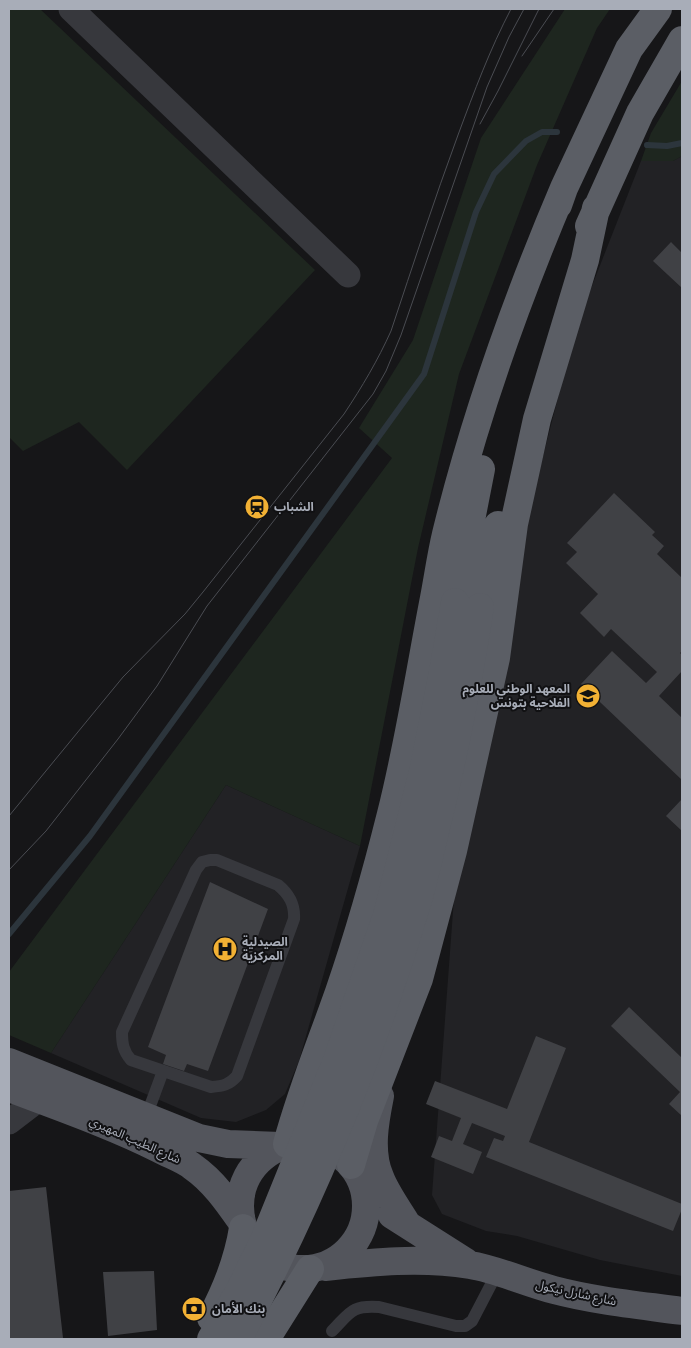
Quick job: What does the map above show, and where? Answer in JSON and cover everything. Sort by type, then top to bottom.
[{"type":"highway","points":[[284,1145],[339,990],[391,814],[412,718],[446,536],[468,449],[530,267],[628,49],[649,9]]},
{"type":"highway","points":[[628,49],[658,9]]},
{"type":"highway","points":[[211,1339],[241,1288],[264,1240],[336,1060],[388,912],[423,772],[443,672],[468,604],[505,490],[532,382],[574,264],[596,208],[640,113],[681,44]]},
{"type":"highway","points":[[238,1339],[284,1249],[323,1163],[389,991],[418,899],[445,793],[471,665],[468,604],[477,488],[506,362],[564,188]]},
{"type":"highway","points":[[356,1174],[364,1121],[419,980],[453,851],[496,658],[514,524],[535,429],[585,260],[596,208]]},
{"type":"highway","points":[[199,1339],[225,1290],[235,1265],[242,1225]]},
{"type":"highway","points":[[266,1339],[314,1269]]},
{"type":"main road","points":[[9,1062],[199,1138],[214,1142],[248,1146],[315,1144],[335,1152],[391,1214],[471,1265]]},
{"type":"main road","points":[[386,1063],[376,1120],[374,1150],[379,1176],[407,1224]]},
{"type":"main road","name":"شارع الطيب المهيري","points":[[9,1088],[145,1142],[192,1166],[214,1185],[225,1198],[242,1225]]},
{"type":"main road","points":[[284,1145],[257,1163],[245,1180],[240,1200],[242,1225],[262,1256],[268,1260],[280,1266],[314,1269],[395,1261],[431,1261],[471,1265]]},
{"type":"main road","points":[[314,1269],[339,1259],[354,1244],[363,1226],[366,1204],[356,1174]]},
{"type":"main road","name":"شارع شارل نيكول","points":[[471,1265],[573,1294],[610,1302],[682,1311]]},
{"type":"street","points":[[71,9],[348,275]]},
{"type":"street","points":[[9,1122],[39,1099]]},
{"type":"lane","points":[[218,860],[278,885],[285,890],[291,900],[294,919],[237,1076],[231,1083],[211,1087],[163,1071],[132,1060],[125,1052],[122,1032],[196,870],[202,862],[218,860]]},
{"type":"lane","points":[[146,1117],[163,1071]]},
{"type":"lane","points":[[332,1331],[355,1308],[366,1306],[379,1307],[456,1326],[465,1326],[472,1321],[497,1273]]},
{"type":"shaded area","points":[[9,9],[40,9],[315,270],[127,470],[79,422],[23,451],[9,437]]},
{"type":"shaded area","points":[[565,9],[610,9],[597,28],[537,165],[459,374],[418,548],[360,846],[226,785],[51,1053],[9,1035],[9,972],[392,458],[359,428],[413,340],[481,138]]},
{"type":"shaded area","points":[[682,81],[682,156],[673,161],[641,161],[651,133]]},
{"type":"shaded area","name":"المعهد الوطني للعلوم الفلاحية بتونس","points":[[682,156],[682,1276],[600,1260],[517,1236],[486,1231],[442,1214],[432,1195],[454,898],[533,495],[577,324],[641,161],[673,161]]},
{"type":"shaded area","name":"الصيدلية المركزية","points":[[226,785],[360,846],[299,1061],[285,1094],[266,1110],[236,1122],[201,1118],[51,1053]]},
{"type":"building","points":[[671,242],[682,253],[682,288],[653,261]]},
{"type":"building","points":[[614,493],[655,532],[652,535],[664,546],[657,554],[682,578],[682,651],[680,653],[682,655],[682,671],[659,696],[682,718],[682,780],[581,684],[612,651],[646,683],[657,672],[611,629],[604,637],[580,613],[598,594],[566,563],[577,552],[567,543]]},
{"type":"building","points":[[682,799],[682,831],[666,816]]},
{"type":"building","points":[[210,882],[268,909],[208,1071],[187,1064],[184,1071],[163,1064],[166,1055],[148,1047]]},
{"type":"building","points":[[629,1007],[682,1058],[682,1116],[669,1104],[680,1092],[611,1026]]},
{"type":"building","points":[[536,1036],[566,1048],[529,1142],[682,1204],[682,1209],[673,1231],[486,1157],[494,1138],[503,1141],[505,1136],[472,1123],[463,1144],[482,1152],[473,1174],[431,1157],[439,1136],[452,1141],[461,1118],[426,1104],[435,1081],[507,1109]]},
{"type":"building","points":[[46,1187],[63,1338],[9,1339],[9,1191]]},
{"type":"building","points":[[154,1271],[157,1330],[108,1336],[103,1272]]},
{"type":"waterway","points":[[9,934],[90,836],[424,374],[476,212],[494,174],[526,141],[542,132],[557,132]]},
{"type":"waterway","points":[[647,145],[667,146],[682,143]]},
{"type":"tram line","points":[[9,816],[123,677],[185,614],[344,414],[357,394],[391,331],[458,135],[489,55],[511,9]]},
{"type":"tram line","points":[[9,870],[46,831],[118,739],[157,686],[207,606],[373,394],[386,371],[401,335],[487,87],[509,37],[524,9]]},
{"type":"tram line","points":[[480,124],[539,9]]},
{"type":"tram line","points":[[522,56],[554,9]]},
{"type":"place","name":"الشباب","points":[[257,507]]},
{"type":"place","name":"المعهد الوطني للعلوم الفلاحية بتونس","points":[[588,696]]},
{"type":"place","name":"الصيدلية المركزية","points":[[225,949]]},
{"type":"place","name":"بنك الأمان","points":[[194,1309]]}]
